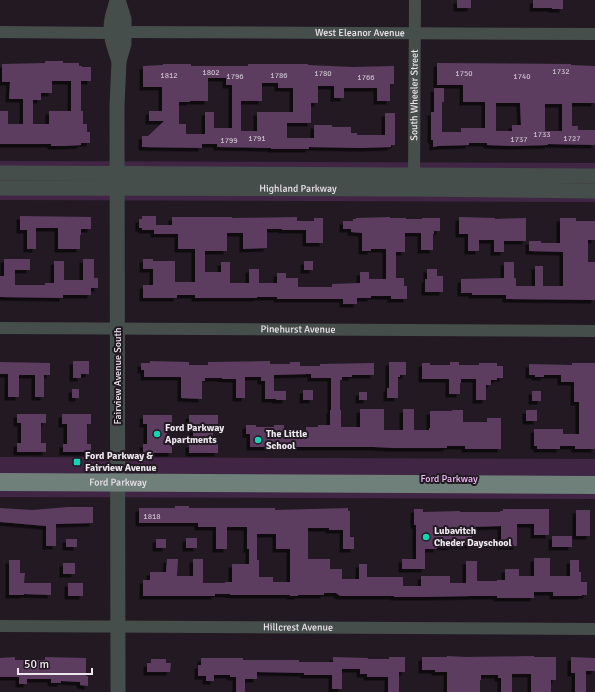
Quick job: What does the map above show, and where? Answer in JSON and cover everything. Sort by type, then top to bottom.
[{"type":"main road","name":"Ford Parkway","points":[[0,472],[118,477],[595,485]]},
{"type":"main road","name":"Ford Parkway","points":[[0,482],[118,477],[595,474]]},
{"type":"street","name":"Fairview Avenue South","points":[[118,0],[112,19],[118,32],[112,44],[119,61],[117,106],[118,692]]},
{"type":"street","name":"South Wheeler Street","points":[[414,182],[415,0]]},
{"type":"street","name":"West Eleanor Avenue","points":[[0,32],[595,34]]},
{"type":"street","name":"Highland Parkway","points":[[0,173],[118,181]]},
{"type":"street","name":"Highland Parkway","points":[[0,188],[118,181],[414,182],[595,176]]},
{"type":"street","name":"Highland Parkway","points":[[414,182],[595,191]]},
{"type":"street","name":"Pinehurst Avenue","points":[[0,328],[595,331]]},
{"type":"street","name":"Hillcrest Avenue","points":[[0,626],[595,629]]},
{"type":"green space","points":[[0,161],[595,163],[595,202],[0,200]]},
{"type":"green space","name":"Ford Parkway","points":[[0,457],[595,459],[595,499],[0,497]]},
{"type":"building","points":[[457,0],[471,0],[471,8],[457,8]]},
{"type":"building","points":[[533,0],[563,0],[563,9],[533,8]]},
{"type":"building","points":[[45,61],[63,61],[63,63],[79,63],[79,66],[82,67],[91,67],[91,81],[81,81],[81,111],[83,111],[83,124],[87,124],[87,132],[90,132],[90,143],[64,146],[51,146],[51,144],[0,144],[0,111],[8,111],[8,124],[23,124],[23,99],[9,99],[10,82],[2,82],[2,64],[45,63]],"holes":[[[52,81],[71,81],[71,111],[49,111],[49,124],[33,124],[33,100],[41,100],[41,93],[52,93]]]},
{"type":"building","points":[[437,63],[571,64],[595,66],[595,103],[572,103],[572,126],[578,126],[578,130],[595,130],[595,145],[548,144],[512,146],[487,145],[487,143],[469,143],[469,145],[433,147],[433,140],[431,140],[431,112],[434,112],[434,88],[444,88],[444,102],[442,102],[442,132],[461,132],[461,128],[485,128],[485,102],[463,102],[463,85],[437,85]],"holes":[[[496,103],[520,103],[521,125],[512,125],[512,131],[496,131]],[[545,104],[562,104],[562,131],[545,131]]]},
{"type":"building","points":[[191,64],[191,66],[248,66],[248,64],[308,64],[352,67],[394,66],[394,84],[390,84],[390,101],[377,101],[377,88],[344,88],[344,98],[334,98],[334,86],[318,86],[318,103],[311,103],[311,123],[287,123],[287,138],[314,138],[314,125],[351,127],[351,133],[357,133],[357,135],[385,135],[385,113],[395,113],[395,145],[391,145],[391,147],[361,148],[309,147],[309,149],[217,147],[217,144],[202,144],[202,148],[142,147],[142,136],[148,136],[164,121],[149,121],[149,111],[162,111],[162,87],[143,87],[143,66]],"holes":[[[208,78],[226,78],[226,85],[232,85],[232,128],[214,128],[214,112],[205,112],[205,134],[186,134],[186,124],[179,124],[179,102],[208,101]],[[262,83],[278,83],[278,88],[293,88],[293,112],[257,112],[257,131],[241,131],[241,101],[262,101]]]},
{"type":"building","points":[[20,216],[91,217],[91,229],[81,229],[80,249],[58,249],[58,228],[36,228],[36,249],[27,249],[27,230],[20,230]]},
{"type":"building","points":[[142,216],[156,216],[156,225],[172,225],[172,217],[297,217],[297,221],[314,221],[314,218],[323,218],[323,243],[306,243],[306,230],[267,229],[267,248],[243,249],[243,233],[227,233],[227,251],[205,251],[205,272],[221,272],[221,262],[230,262],[230,283],[249,283],[249,269],[259,269],[259,283],[277,283],[277,273],[286,273],[286,278],[298,278],[298,287],[332,287],[332,284],[360,283],[360,272],[369,272],[369,279],[386,279],[386,249],[371,249],[371,251],[362,251],[362,233],[351,232],[351,229],[343,229],[343,221],[353,221],[353,219],[356,218],[440,218],[440,231],[434,231],[433,250],[421,250],[421,233],[405,233],[405,252],[396,252],[396,278],[404,278],[404,286],[407,286],[407,299],[391,299],[391,296],[371,296],[371,298],[357,298],[357,304],[343,304],[343,299],[277,299],[277,297],[195,298],[195,295],[177,295],[177,298],[143,298],[143,285],[153,285],[153,269],[143,269],[143,259],[153,259],[153,261],[175,261],[175,282],[195,282],[195,249],[178,249],[178,234],[154,234],[154,230],[142,230],[142,228],[139,228],[139,219],[142,219]]},
{"type":"building","points":[[459,217],[495,219],[526,218],[526,241],[504,241],[504,252],[494,252],[494,240],[479,240],[479,251],[468,251],[468,234],[459,234]]},
{"type":"building","points":[[560,218],[576,218],[576,221],[595,221],[595,240],[588,240],[588,262],[595,262],[595,300],[506,299],[506,295],[472,295],[472,293],[461,293],[461,279],[504,278],[504,262],[514,262],[514,278],[516,278],[516,286],[535,286],[535,266],[543,266],[543,286],[563,286],[563,252],[529,251],[529,241],[541,241],[541,243],[560,243]]},
{"type":"building","points":[[4,259],[30,259],[30,270],[15,270],[15,285],[45,285],[45,283],[54,283],[54,261],[64,261],[64,280],[83,280],[83,259],[94,259],[94,278],[98,278],[98,288],[91,288],[91,295],[63,295],[63,298],[0,297],[0,276],[4,276]]},
{"type":"building","points":[[304,261],[313,261],[313,270],[304,270]]},
{"type":"building","points":[[427,269],[437,269],[437,276],[443,276],[443,292],[425,292]]},
{"type":"building","points":[[73,361],[89,361],[89,374],[81,374],[81,378],[73,378]]},
{"type":"building","points":[[150,361],[189,362],[189,365],[208,365],[208,362],[270,361],[270,364],[290,364],[290,362],[300,362],[300,366],[374,363],[374,375],[352,375],[352,377],[342,377],[342,380],[340,380],[341,427],[360,427],[360,409],[384,409],[384,430],[403,430],[403,409],[414,409],[414,430],[429,430],[430,411],[463,410],[463,422],[487,422],[487,418],[501,418],[501,449],[465,449],[465,446],[447,446],[447,448],[250,447],[250,434],[246,434],[246,425],[256,425],[256,427],[274,427],[274,425],[284,425],[284,434],[306,434],[306,427],[330,425],[331,378],[311,378],[311,374],[274,375],[274,391],[286,391],[286,400],[276,400],[265,399],[265,381],[261,381],[261,377],[245,377],[245,398],[236,398],[236,379],[205,378],[205,381],[202,381],[202,399],[181,398],[181,377],[144,377],[144,370],[141,370],[141,363],[150,363]]},
{"type":"building","points":[[0,362],[50,363],[50,375],[44,375],[44,397],[35,397],[35,375],[19,375],[19,397],[8,397],[8,374],[0,374]]},
{"type":"building","points":[[389,362],[406,362],[406,375],[400,375],[400,377],[398,377],[398,398],[387,398],[387,388],[389,388]]},
{"type":"building","points":[[450,362],[459,362],[459,365],[497,363],[497,366],[503,366],[503,378],[491,380],[491,385],[486,385],[486,400],[476,400],[476,379],[461,379],[460,394],[449,394],[449,379],[422,379],[422,363],[430,363],[430,365],[450,365]]},
{"type":"building","points":[[572,363],[595,363],[595,449],[575,449],[575,446],[560,446],[560,449],[537,449],[537,446],[534,446],[534,429],[563,429],[563,434],[579,434],[579,402],[574,402],[574,382],[561,382],[561,375],[544,375],[544,377],[535,377],[535,375],[529,375],[529,364],[572,365]]},
{"type":"building","points":[[72,389],[79,389],[79,398],[72,398]]},
{"type":"building","points":[[303,390],[313,390],[313,400],[303,400]]},
{"type":"building","points":[[532,391],[541,391],[541,401],[532,401]]},
{"type":"building","points":[[359,392],[367,392],[367,400],[359,400]]},
{"type":"building","points":[[526,410],[537,410],[537,421],[526,421]]},
{"type":"building","points":[[17,414],[46,414],[46,423],[41,423],[41,443],[46,443],[46,452],[17,452],[17,443],[21,443],[21,423],[17,423]]},
{"type":"building","points":[[62,414],[91,414],[91,424],[87,424],[87,444],[91,444],[91,452],[63,452],[63,444],[67,444],[67,424],[62,424]]},
{"type":"building","name":"Ford Parkway Apartments","points":[[143,415],[172,415],[172,424],[167,424],[167,444],[172,444],[172,453],[143,453],[143,444],[147,444],[147,424],[143,424]]},
{"type":"building","points":[[189,415],[218,415],[218,424],[213,424],[213,444],[218,444],[218,453],[189,453],[189,444],[193,444],[193,424],[189,424]]},
{"type":"building","points":[[175,506],[189,506],[189,508],[275,508],[275,510],[348,508],[348,511],[350,511],[350,537],[354,537],[354,549],[343,549],[343,530],[308,528],[308,559],[330,559],[330,569],[342,569],[342,579],[359,579],[359,564],[367,564],[367,577],[403,577],[403,586],[421,586],[421,576],[450,576],[450,583],[466,583],[466,561],[477,561],[477,581],[497,581],[505,580],[505,569],[519,569],[519,576],[534,576],[534,558],[550,558],[550,576],[570,576],[570,560],[579,560],[581,582],[587,582],[587,595],[553,596],[553,592],[534,592],[534,598],[497,598],[497,596],[340,596],[336,593],[298,596],[215,594],[215,596],[143,596],[143,580],[150,580],[150,572],[166,572],[167,559],[178,559],[177,576],[193,576],[193,559],[203,559],[203,583],[232,582],[232,564],[249,564],[247,527],[227,527],[227,549],[216,549],[216,527],[198,527],[198,523],[139,523],[139,508],[175,508]],"holes":[[[257,534],[276,534],[276,549],[290,549],[290,582],[273,582],[273,577],[259,577],[259,560],[257,560]]]},
{"type":"building","points":[[68,507],[93,507],[93,523],[56,524],[56,546],[46,546],[46,526],[0,522],[0,508],[32,510]]},
{"type":"building","points":[[414,509],[423,509],[423,512],[500,512],[503,511],[503,509],[549,509],[549,535],[534,535],[534,524],[517,524],[517,546],[501,546],[501,526],[472,527],[472,545],[451,545],[451,547],[437,546],[437,549],[425,549],[425,569],[402,569],[402,559],[416,559],[416,525],[414,525]]},
{"type":"building","points":[[576,510],[590,510],[590,536],[576,536]]},
{"type":"building","points":[[552,536],[572,536],[572,547],[552,547]]},
{"type":"building","points":[[186,538],[197,538],[197,548],[186,548]]},
{"type":"building","points":[[66,539],[77,539],[77,547],[66,547]]},
{"type":"building","points":[[156,539],[166,539],[166,548],[156,548]]},
{"type":"building","points":[[9,560],[20,560],[20,573],[25,573],[24,583],[51,583],[51,595],[9,595]]},
{"type":"building","points":[[63,563],[75,563],[75,574],[63,574]]},
{"type":"building","points":[[68,583],[83,583],[83,596],[68,596]]},
{"type":"building","points":[[15,657],[15,660],[45,660],[45,657],[86,658],[86,676],[88,676],[88,686],[80,685],[80,682],[61,681],[61,683],[51,683],[51,679],[27,679],[27,684],[19,684],[19,677],[0,677],[0,658]]},
{"type":"building","points":[[333,657],[389,659],[389,657],[405,657],[405,672],[399,672],[399,692],[388,692],[388,677],[367,677],[367,674],[360,674],[360,669],[342,669],[342,689],[332,689],[332,675],[257,672],[257,679],[245,679],[245,692],[236,692],[236,677],[230,677],[230,675],[214,675],[214,681],[206,681],[206,676],[198,676],[198,665],[201,665],[201,658],[243,658],[243,660],[299,660],[299,662],[333,662]]},
{"type":"building","points":[[422,657],[556,657],[556,680],[551,680],[551,692],[531,692],[531,674],[512,674],[512,692],[501,692],[501,678],[498,678],[498,675],[481,675],[480,692],[447,692],[447,672],[422,670]]},
{"type":"building","points":[[571,657],[595,658],[595,671],[586,671],[586,692],[575,692],[575,673],[571,673]]},
{"type":"building","points":[[151,659],[166,659],[166,663],[171,663],[170,672],[147,672],[147,663],[151,663]]},
{"type":"place","name":"Ford Parkway Apartments","points":[[157,434]]},
{"type":"place","name":"The Little School","points":[[258,440]]},
{"type":"place","name":"Ford Parkway & Fairview Avenue","points":[[77,462]]},
{"type":"place","name":"Lubavitch Cheder Dayschool","points":[[426,537]]}]
